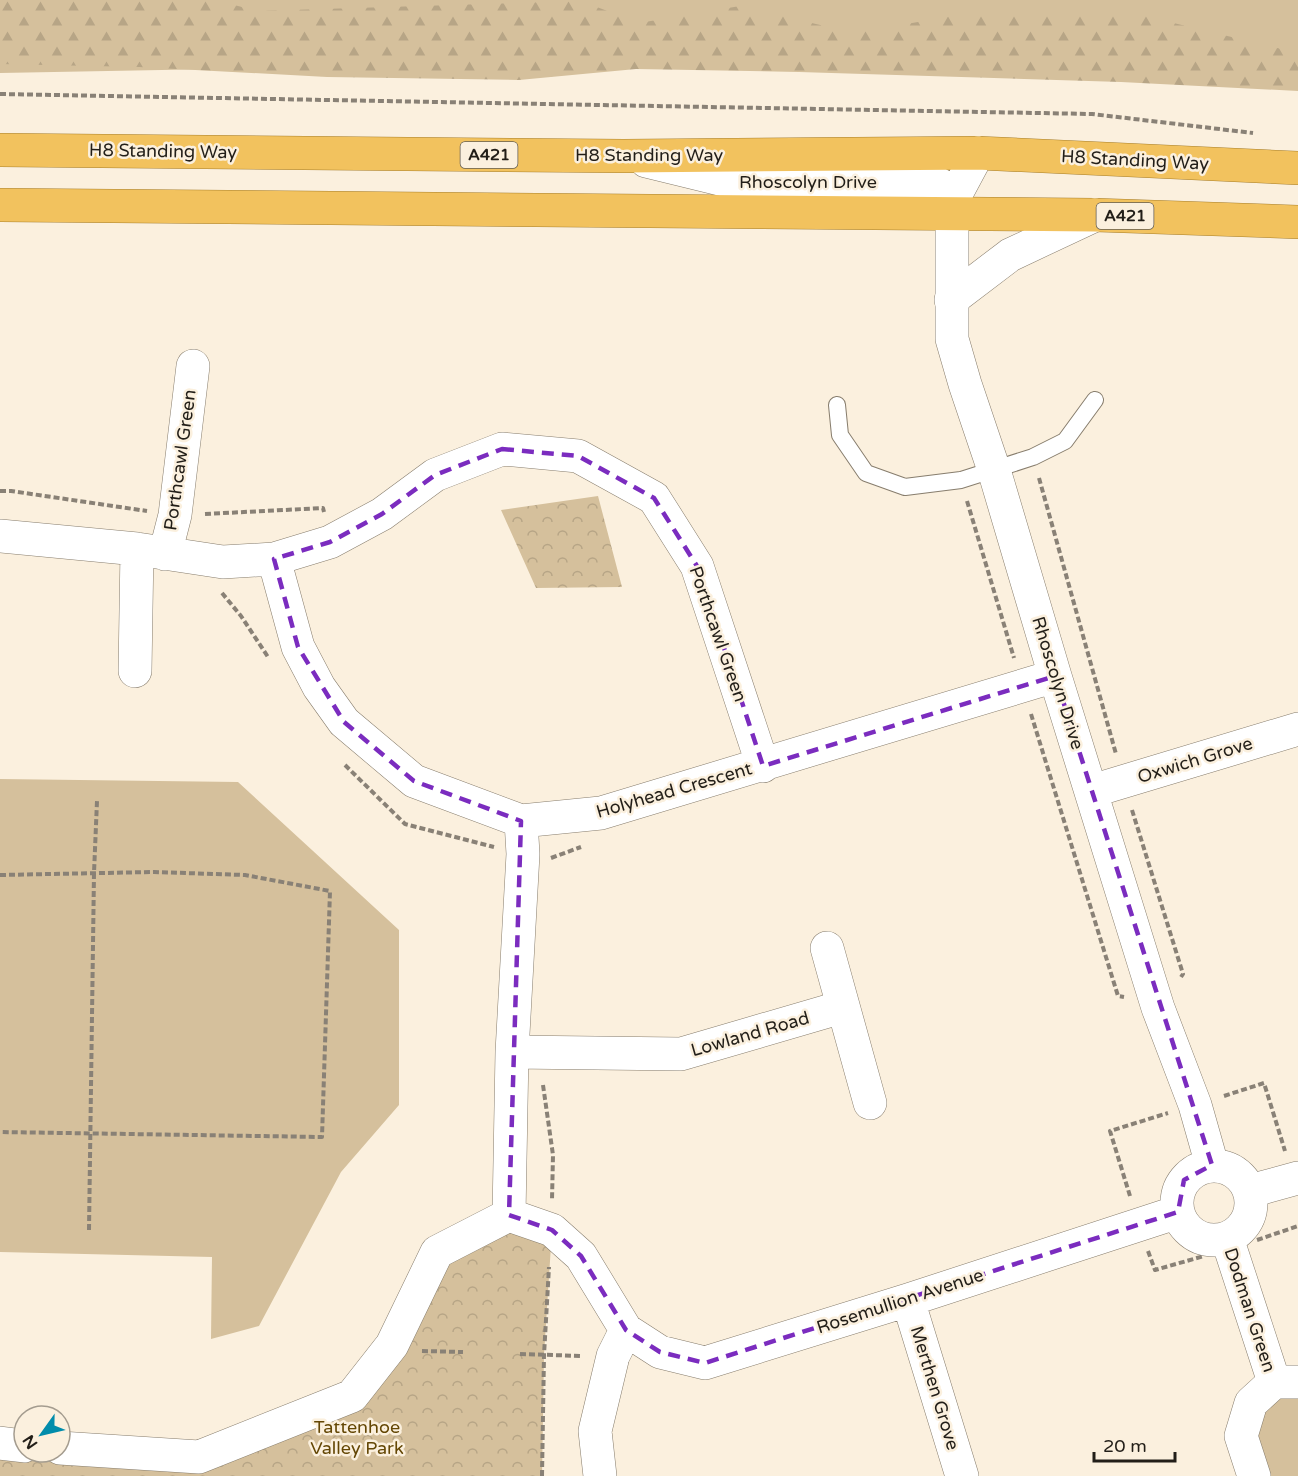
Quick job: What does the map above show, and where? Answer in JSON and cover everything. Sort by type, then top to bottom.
[{"type":"highway","name":"H8 Standing Way","points":[[0,150],[624,156],[978,153],[1298,168]]},
{"type":"highway","name":"A421","points":[[0,205],[954,203],[1095,215],[1298,222]]},
{"type":"street","name":"Rhoscolyn Drive","points":[[978,153],[954,203],[952,339],[1158,1008],[1195,1105],[1212,1165]]},
{"type":"street","name":"Rhoscolyn Drive","points":[[624,156],[732,182],[936,183],[954,203]]},
{"type":"street","points":[[951,300],[1010,255],[1095,215]]},
{"type":"street","name":"Porthcawl Green","points":[[151,551],[175,515],[194,366]]},
{"type":"street","name":"Porthcawl Green","points":[[0,536],[151,551],[223,562],[274,559],[330,542],[382,514],[435,475],[502,449],[578,456],[654,498],[697,566],[763,766]]},
{"type":"street","points":[[135,671],[151,551]]},
{"type":"street","name":"Holyhead Crescent","points":[[274,559],[298,647],[319,687],[344,722],[414,781],[521,821],[601,813],[763,766],[1055,676]]},
{"type":"street","name":"Oxwich Grove","points":[[1092,791],[1298,729]]},
{"type":"street","points":[[72,1449],[199,1457],[352,1396],[387,1351],[437,1252],[508,1215],[526,1053],[521,821]]},
{"type":"street","points":[[827,948],[870,1103]]},
{"type":"street","name":"Lowland Road","points":[[526,1053],[681,1054],[842,1007]]},
{"type":"street","points":[[1212,1165],[1235,1172],[1244,1180],[1250,1191],[1251,1210],[1248,1220],[1228,1244],[1197,1235],[1182,1221],[1178,1212],[1179,1190],[1184,1180],[1192,1173],[1212,1165]]},
{"type":"street","points":[[1250,1191],[1296,1179]]},
{"type":"street","name":"Rosemullion Avenue","points":[[508,1215],[552,1230],[581,1256],[619,1343],[705,1363],[1178,1212]]},
{"type":"street","name":"Dodman Green","points":[[1228,1244],[1286,1382],[1251,1403],[1241,1436],[1254,1476]]},
{"type":"street","name":"Merthen Grove","points":[[908,1300],[962,1476]]},
{"type":"street","points":[[600,1476],[595,1431],[619,1343]]},
{"type":"lane","points":[[837,405],[840,435],[866,473],[904,487],[961,480],[1033,457],[1065,441],[1095,400]]},
{"type":"path","points":[[0,94],[1092,114],[1259,134]]},
{"type":"path","points":[[1033,457],[1123,782]]},
{"type":"path","points":[[212,591],[222,593],[241,616],[272,665]]},
{"type":"path","points":[[339,759],[405,824],[523,854]]},
{"type":"path","points":[[89,1230],[97,801]]},
{"type":"path","points":[[0,875],[154,872],[245,875],[330,891],[322,1137],[0,1132]]},
{"type":"path","points":[[526,1053],[553,1155],[552,1230],[544,1355],[542,1476]]},
{"type":"path","points":[[1195,1105],[1264,1083],[1296,1179]]},
{"type":"path","points":[[1228,1244],[1298,1226]]},
{"type":"path","points":[[520,1354],[544,1355],[619,1343]]},
{"type":"path","points":[[387,1351],[464,1352]]},
{"type":"highlighted area","points":[[502,449],[578,456],[654,498],[697,566],[763,766],[1055,676],[1212,1165],[1184,1180],[1178,1212],[705,1363],[660,1352],[626,1330],[581,1256],[552,1230],[509,1215],[521,821],[414,781],[344,722],[298,647],[274,559],[330,542],[382,514],[435,475]]},
{"type":"green space","points":[[0,0],[1298,0],[1298,78],[748,59],[0,73]]},
{"type":"green space","points":[[0,0],[214,0],[258,11],[581,1],[639,23],[740,6],[854,33],[976,12],[1128,12],[1298,53],[1298,91],[1121,82],[799,72],[636,69],[519,80],[327,77],[139,67],[0,64]]},
{"type":"green space","points":[[598,496],[622,587],[536,588],[501,510]]},
{"type":"green space","points":[[0,779],[238,782],[399,930],[399,1105],[341,1172],[259,1326],[211,1339],[212,1257],[0,1252]]},
{"type":"green space","name":"Tattenhoe Valley Park","points":[[509,1215],[552,1230],[544,1355],[542,1476],[0,1476],[0,1443],[12,1448],[12,1464],[72,1464],[72,1453],[199,1457],[352,1396],[437,1252]]},
{"type":"green space","points":[[1298,1387],[1298,1476],[1271,1476],[1252,1416]]}]
